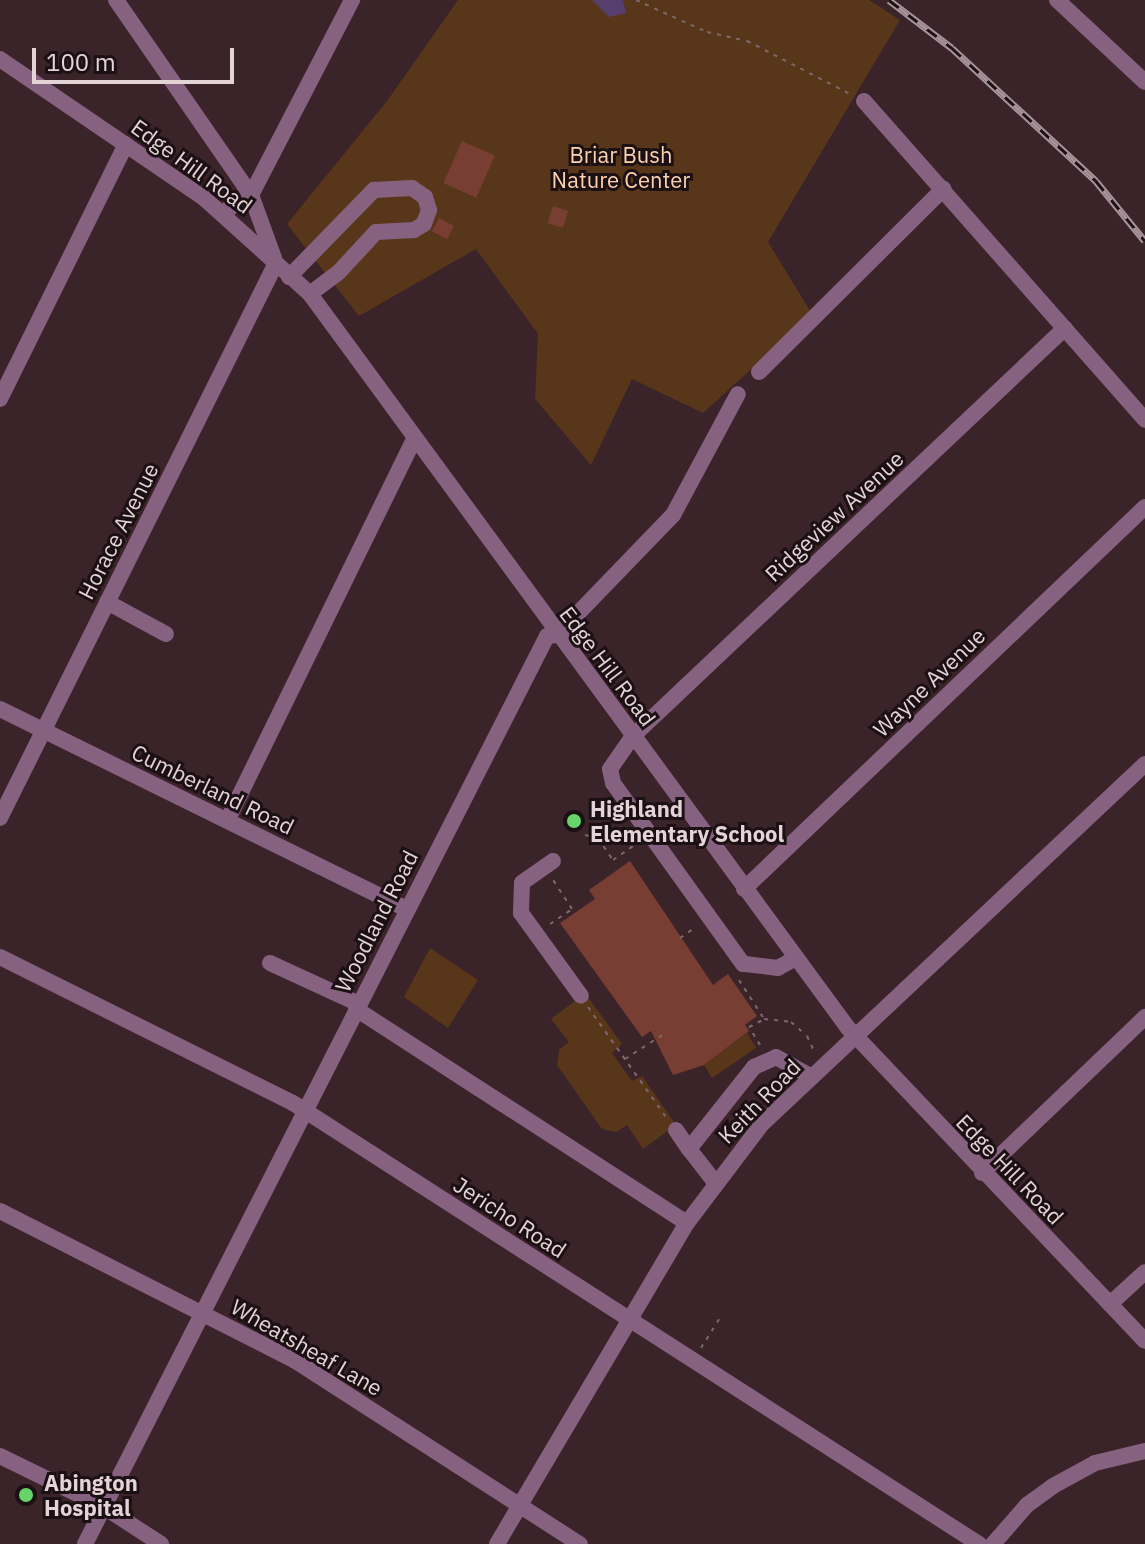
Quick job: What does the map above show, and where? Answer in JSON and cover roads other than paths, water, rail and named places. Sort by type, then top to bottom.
[{"type":"street","points":[[222,213],[251,195],[352,0]]},
{"type":"street","points":[[1057,0],[1145,82]]},
{"type":"street","points":[[124,3],[251,195],[276,263]]},
{"type":"street","name":"Edge Hill Road","points":[[0,59],[222,213],[310,294],[794,959],[857,1039],[1145,1341]]},
{"type":"street","points":[[864,101],[1145,420]]},
{"type":"street","points":[[0,399],[126,144]]},
{"type":"street","points":[[289,277],[374,190],[412,188],[425,197],[429,210],[424,224],[414,230],[376,232],[339,272],[310,294]]},
{"type":"street","points":[[759,372],[943,189]]},
{"type":"street","name":"Horace Avenue","points":[[0,818],[276,263]]},
{"type":"street","name":"Ridgeview Avenue","points":[[794,959],[778,968],[743,964],[613,783],[610,769],[633,736],[1065,328]]},
{"type":"street","name":"Woodland Road","points":[[85,1544],[547,636],[557,635],[673,515],[738,394]]},
{"type":"street","points":[[228,819],[414,439]]},
{"type":"street","name":"Wayne Avenue","points":[[744,889],[1145,507]]},
{"type":"street","points":[[107,602],[166,634]]},
{"type":"street","name":"Cumberland Road","points":[[0,709],[406,909]]},
{"type":"street","name":"Keith Road","points":[[497,1544],[714,1181],[761,1125],[857,1039],[1145,764]]},
{"type":"street","points":[[552,866],[522,883],[518,899],[521,913],[581,996]]},
{"type":"street","name":"Jericho Road","points":[[0,957],[305,1110],[979,1544]]},
{"type":"street","points":[[270,963],[357,1006],[687,1223]]},
{"type":"street","points":[[982,1173],[1145,1017]]},
{"type":"street","points":[[689,1149],[754,1067],[776,1057],[812,1077]]},
{"type":"street","points":[[676,1130],[714,1181]]},
{"type":"street","name":"Wheatsheaf Lane","points":[[0,1211],[294,1360],[580,1544]]},
{"type":"street","points":[[1110,1304],[1145,1272]]},
{"type":"street","points":[[993,1544],[1027,1505],[1053,1486],[1095,1463],[1145,1451]]},
{"type":"street","points":[[0,1456],[104,1507],[161,1544]]},
{"type":"railway","points":[[889,0],[952,48],[1096,181],[1145,241]]},
{"type":"place","name":"Highland Elementary School","points":[[574,821]]},
{"type":"place","name":"Abington Hospital","points":[[26,1495]]},
{"type":"park label","name":"Briar Bush Nature Center","points":[[621,166]]}]
